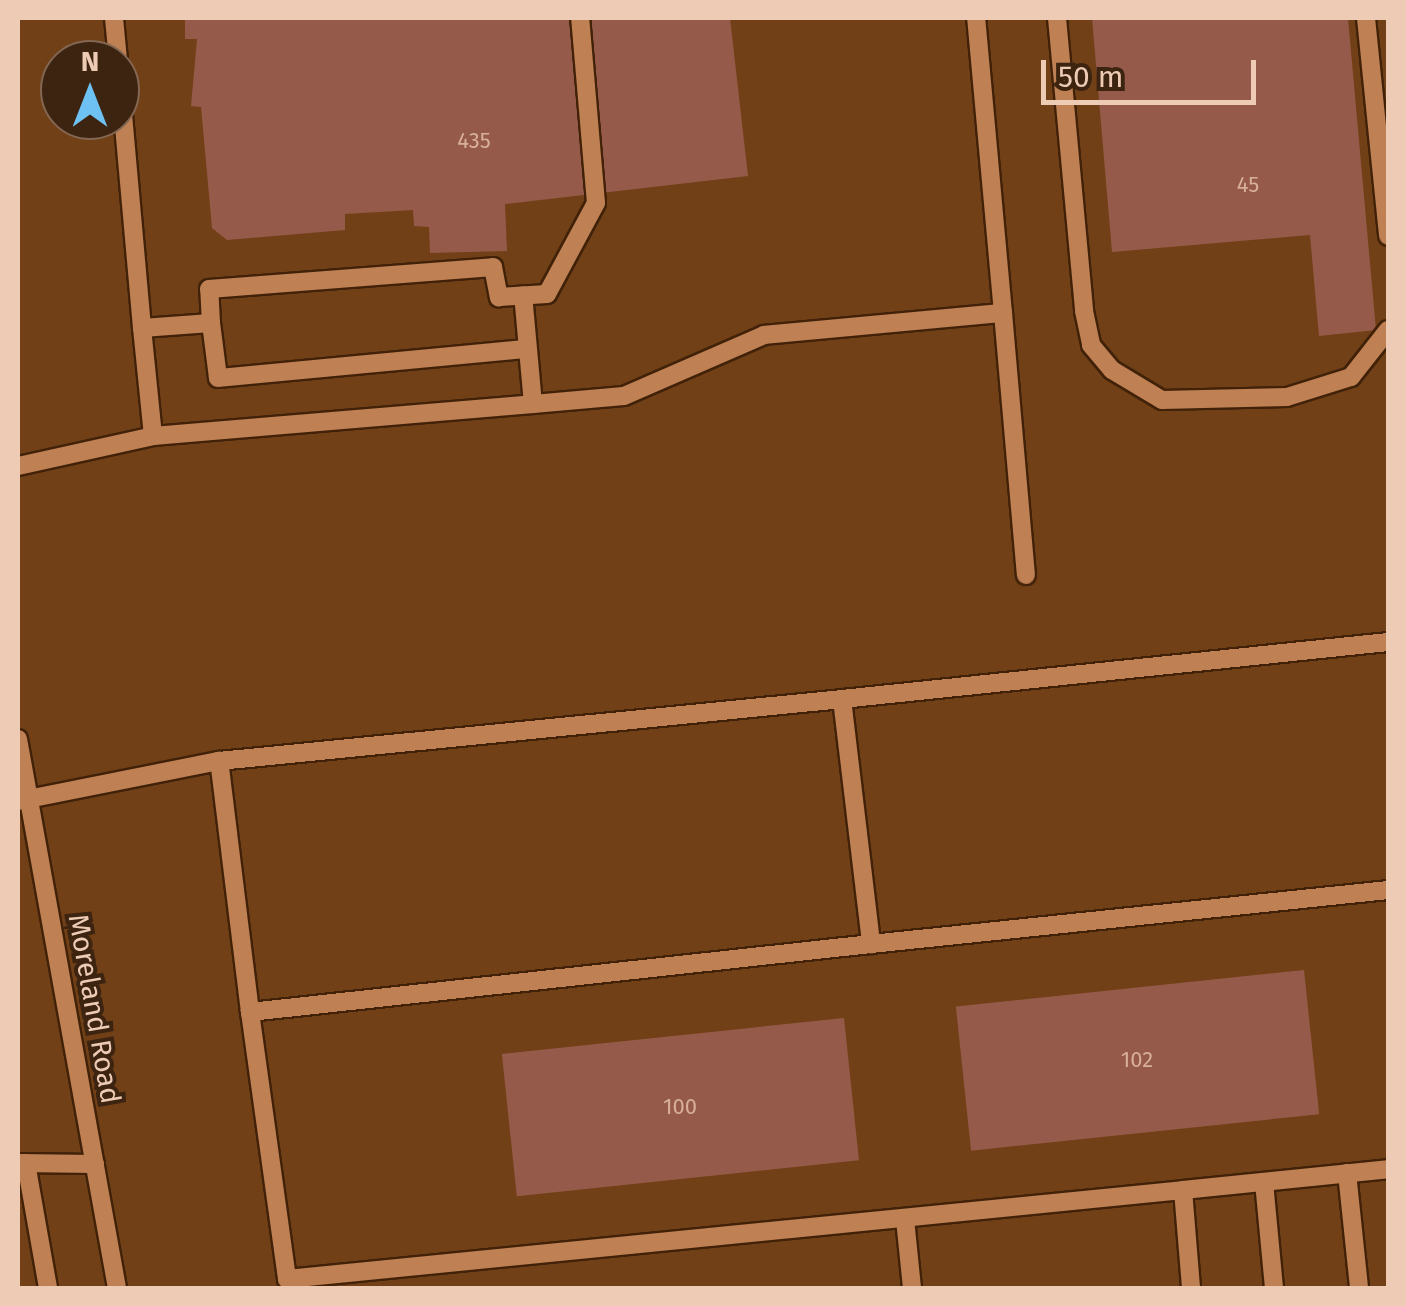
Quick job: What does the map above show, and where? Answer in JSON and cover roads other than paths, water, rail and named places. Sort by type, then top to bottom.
[{"type":"street","points":[[528,349],[218,378],[209,290],[494,267],[499,297],[547,294],[596,202],[580,18]]},
{"type":"street","points":[[976,18],[1026,575]]},
{"type":"street","points":[[1057,18],[1084,311],[1092,345],[1112,370],[1162,400],[1286,398],[1351,377],[1388,330]]},
{"type":"street","points":[[1366,18],[1388,236]]},
{"type":"street","points":[[125,140],[153,436]]},
{"type":"street","points":[[523,295],[532,404]]},
{"type":"street","points":[[18,466],[153,436],[624,396],[764,335],[1003,313]]},
{"type":"street","points":[[142,328],[211,322]]},
{"type":"street","points":[[23,799],[218,761],[1388,642]]},
{"type":"street","points":[[842,699],[870,944]]},
{"type":"street","name":"Moreland Road","points":[[18,738],[23,799],[117,1288]]},
{"type":"street","points":[[218,761],[288,1284],[1388,1169]]},
{"type":"street","points":[[250,1012],[1388,890]]},
{"type":"street","points":[[48,1288],[22,1163],[94,1164]]},
{"type":"street","points":[[1348,1173],[1359,1288]]},
{"type":"street","points":[[1264,1182],[1274,1288]]},
{"type":"street","points":[[1183,1190],[1191,1288]]},
{"type":"street","points":[[905,1220],[912,1288]]}]
